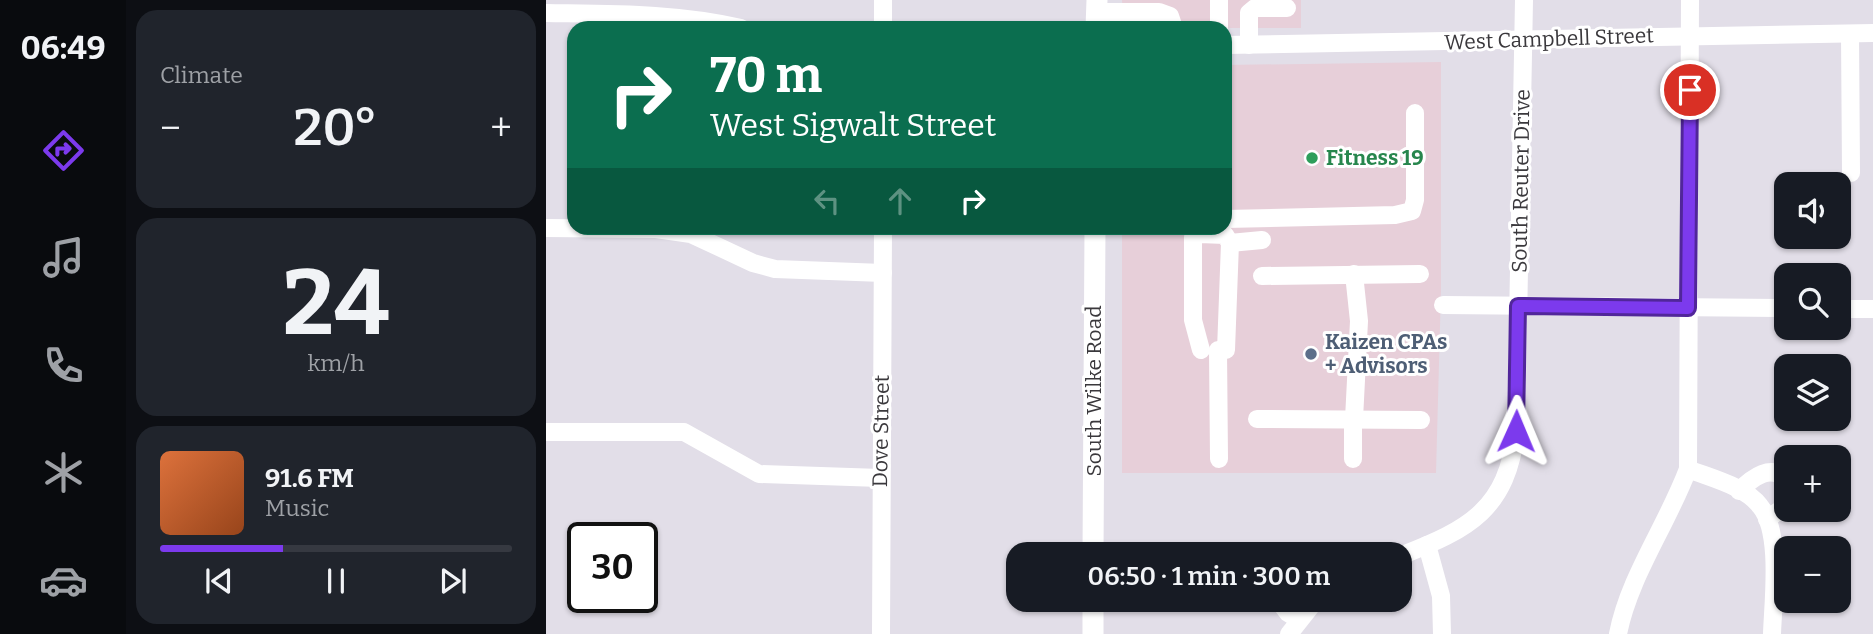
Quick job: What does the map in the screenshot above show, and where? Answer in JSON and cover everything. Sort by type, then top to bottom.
[{"type":"main road","name":"South Wilke Road","points":[[1093,542],[1095,235]]},
{"type":"main road","points":[[1093,612],[1093,634]]},
{"type":"street","points":[[883,0],[883,21]]},
{"type":"street","points":[[1219,0],[1219,21]]},
{"type":"street","name":"South Reuter Drive","points":[[1412,551],[1427,545],[1484,511],[1503,487],[1512,461],[1516,431],[1524,0]]},
{"type":"street","points":[[1618,634],[1624,605],[1672,511],[1688,469],[1690,0]]},
{"type":"street","points":[[1249,45],[1249,13],[1255,8],[1287,8]]},
{"type":"street","points":[[1096,13],[1136,20],[1159,12],[1170,16],[1172,21]]},
{"type":"street","points":[[546,13],[640,14],[708,21]]},
{"type":"street","name":"West Campbell Street","points":[[1232,46],[1873,33]]},
{"type":"street","points":[[1850,34],[1851,172]]},
{"type":"street","points":[[1232,219],[1395,215],[1412,211],[1416,188],[1415,113]]},
{"type":"street","points":[[546,228],[567,228]]},
{"type":"street","points":[[693,235],[753,263],[775,269],[883,274]]},
{"type":"street","name":"Dove Street","points":[[881,634],[883,235]]},
{"type":"street","points":[[1198,235],[1193,237],[1193,320],[1215,350]]},
{"type":"street","points":[[1219,459],[1215,350],[1230,243],[1225,235]]},
{"type":"street","points":[[1230,243],[1262,240]]},
{"type":"street","points":[[1353,460],[1359,321],[1354,274]]},
{"type":"street","points":[[1262,276],[1420,274]]},
{"type":"street","points":[[1443,305],[1774,308]]},
{"type":"street","points":[[1851,309],[1873,309]]},
{"type":"street","points":[[1257,419],[1421,420]]},
{"type":"street","points":[[546,432],[684,432],[759,474],[880,478]]},
{"type":"street","points":[[1688,469],[1739,491],[1760,505],[1768,519],[1774,561],[1772,634]]},
{"type":"street","points":[[1739,491],[1753,477],[1769,472],[1774,473]]},
{"type":"street","points":[[1768,519],[1774,515]]},
{"type":"street","points":[[1427,545],[1441,596],[1442,634]]},
{"type":"street","points":[[1294,627],[1306,612]]},
{"type":"shaded area","points":[[1122,0],[1301,0],[1301,28],[1232,28],[1232,21],[1124,21]]},
{"type":"shaded area","points":[[1441,62],[1441,290],[1436,473],[1122,473],[1122,235],[1232,235],[1232,65]]},
{"type":"place","name":"Fitness 19","points":[[1312,158]]},
{"type":"place","name":"Kaizen CPAs + Advisors","points":[[1311,354]]},
{"type":"route","points":[[1516,431],[1518,306],[1688,308],[1690,90]]}]
